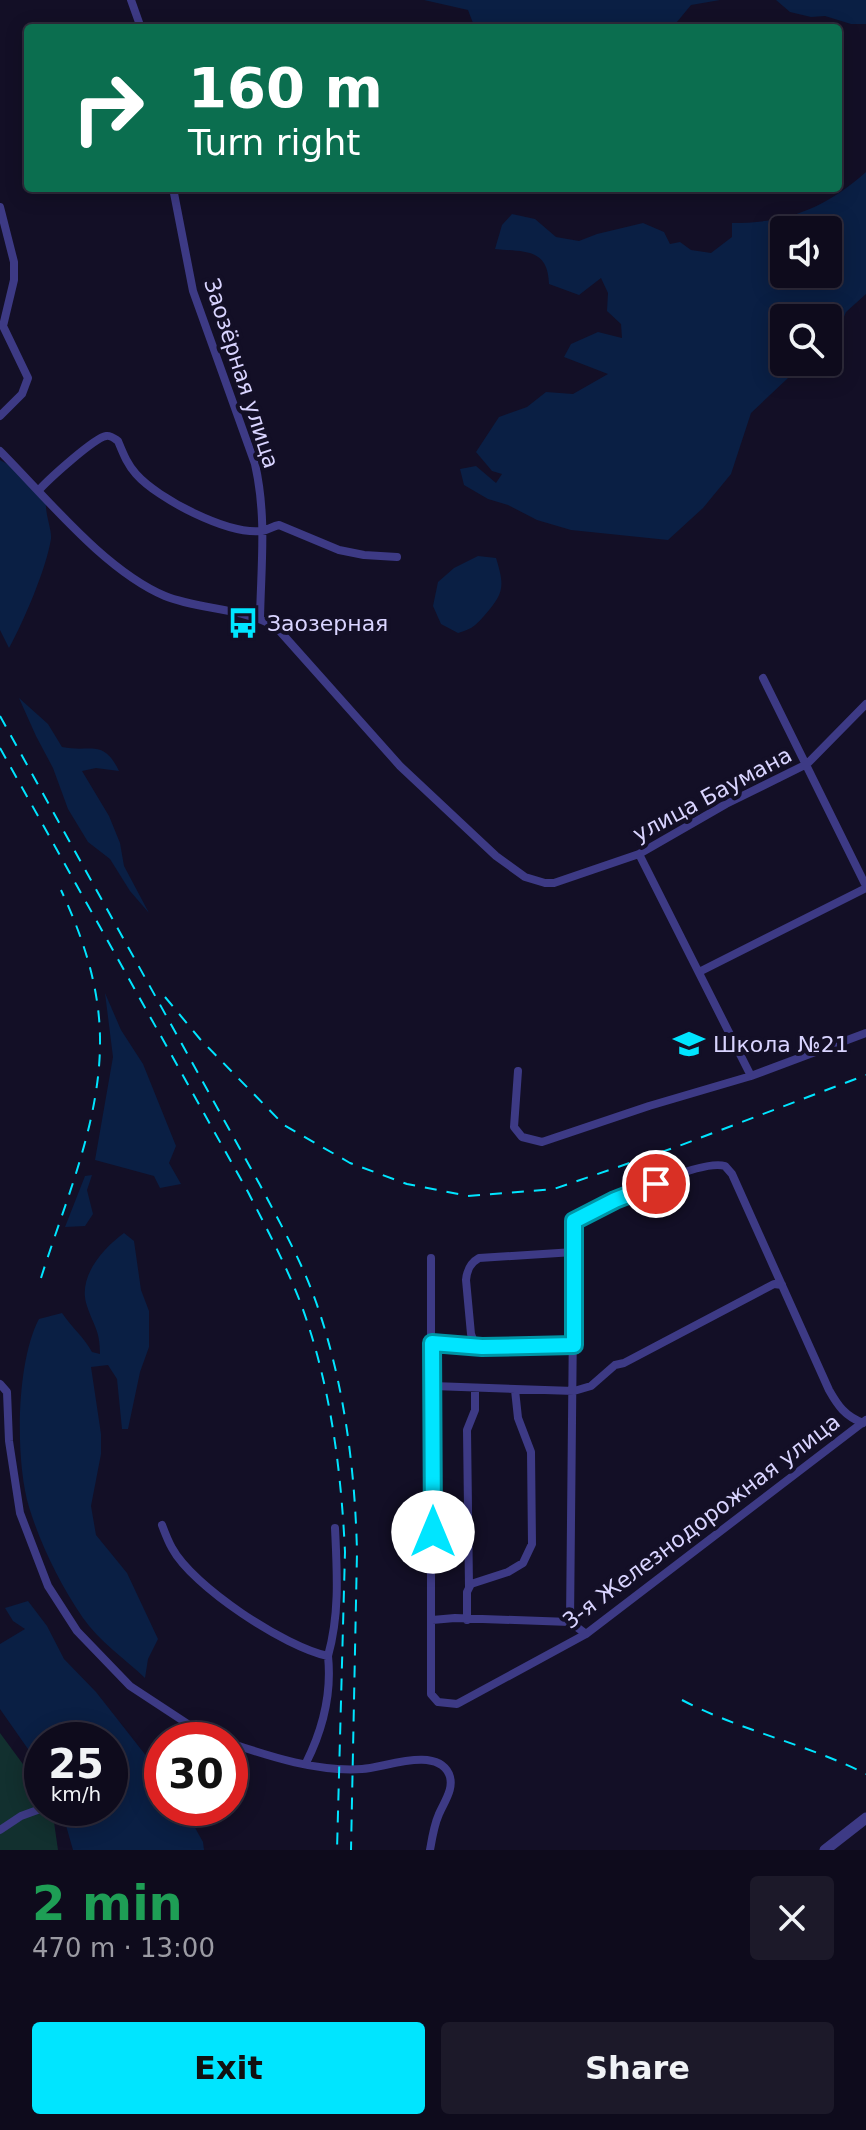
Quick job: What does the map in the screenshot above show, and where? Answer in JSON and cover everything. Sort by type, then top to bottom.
[{"type":"street","points":[[131,0],[140,24]]},
{"type":"street","name":"Заозёрная улица","points":[[174,192],[193,291],[255,464],[263,505],[264,531],[260,619]]},
{"type":"street","points":[[0,207],[14,262],[14,280],[3,326],[28,378],[22,394],[0,416]]},
{"type":"street","points":[[39,490],[94,443],[105,436],[111,437],[118,441],[135,473],[159,494],[205,518],[236,528],[264,531],[279,525],[339,550],[397,557]]},
{"type":"street","points":[[0,451],[102,554],[139,582],[165,596],[206,609],[260,619]]},
{"type":"street","name":"улица Баумана","points":[[260,619],[277,628],[289,640],[400,766],[496,856],[525,877],[545,883],[554,883],[639,854],[726,804],[807,764],[866,704]]},
{"type":"street","points":[[699,972],[866,887],[763,678]]},
{"type":"street","points":[[639,854],[751,1076]]},
{"type":"street","points":[[518,1071],[514,1127],[522,1137],[542,1142],[751,1076],[866,1033]]},
{"type":"street","points":[[570,1622],[574,1221],[615,1200],[705,1165],[725,1166],[732,1174],[829,1390],[849,1418],[864,1422]]},
{"type":"street","points":[[482,1347],[474,1342],[471,1334],[466,1280],[474,1261],[479,1258],[574,1252]]},
{"type":"street","points":[[431,1258],[432,1620],[570,1622],[586,1634]]},
{"type":"street","points":[[433,1386],[574,1391],[598,1382],[618,1363],[624,1363],[774,1284],[782,1285]]},
{"type":"street","points":[[432,1343],[482,1347],[574,1345]]},
{"type":"street","points":[[0,1384],[7,1392],[9,1441],[20,1513],[48,1586],[77,1631],[130,1686],[185,1722]]},
{"type":"street","points":[[467,1620],[467,1430],[475,1410],[475,1388]]},
{"type":"street","points":[[469,1587],[508,1572],[523,1563],[530,1554],[531,1452],[518,1418],[515,1390]]},
{"type":"street","name":"3-я Железнодорожная улица","points":[[432,1620],[431,1694],[438,1702],[457,1704],[586,1634],[864,1422]]},
{"type":"street","points":[[162,1525],[173,1550],[204,1584],[233,1607],[279,1637],[328,1656]]},
{"type":"street","points":[[306,1763],[319,1738],[327,1701],[328,1656],[334,1636],[338,1592],[335,1528]]},
{"type":"street","points":[[248,1749],[271,1757],[362,1769],[424,1759],[441,1765],[450,1777],[450,1787],[438,1815],[430,1850]]},
{"type":"street","points":[[0,1830],[24,1815]]},
{"type":"street","points":[[825,1850],[866,1818]]},
{"type":"green space","points":[[0,1733],[24,1766],[24,1826],[55,1826],[58,1850],[0,1850]]},
{"type":"water","points":[[424,0],[720,0],[691,5],[675,24],[484,24],[473,23],[468,10]]},
{"type":"water","points":[[776,0],[866,0],[866,24],[790,12]]},
{"type":"water","points":[[866,172],[866,294],[846,312],[842,322],[842,304],[770,304],[770,376],[790,376],[751,413],[731,474],[703,508],[668,540],[571,530],[537,520],[464,485],[460,469],[476,466],[496,483],[502,474],[492,471],[476,452],[499,417],[527,407],[546,392],[573,394],[608,374],[564,357],[571,344],[598,332],[622,338],[621,324],[607,311],[608,293],[601,278],[579,295],[549,284],[544,264],[533,254],[495,249],[502,225],[512,214],[535,219],[556,237],[579,241],[643,223],[664,232],[670,244],[680,242],[691,250],[711,253],[732,237],[732,223],[770,220],[770,288],[842,288],[842,216],[790,216],[842,192]]},
{"type":"water","points":[[0,460],[11,466],[46,502],[51,535],[28,610],[9,648],[0,630]]},
{"type":"water","points":[[478,556],[496,558],[501,589],[496,601],[478,622],[458,633],[441,624],[433,606],[438,582],[454,568]]},
{"type":"water","points":[[19,698],[48,724],[62,747],[102,750],[113,761],[119,771],[96,768],[82,771],[109,816],[120,843],[124,866],[149,913],[130,891],[110,859],[88,842],[68,809],[53,768]]},
{"type":"water","points":[[105,993],[121,1030],[143,1064],[176,1146],[169,1163],[181,1184],[160,1188],[154,1176],[95,1160],[113,1057]]},
{"type":"water","points":[[92,1175],[87,1190],[93,1214],[85,1226],[65,1227],[85,1176]]},
{"type":"water","points":[[124,1233],[134,1241],[141,1290],[149,1311],[149,1347],[140,1372],[128,1429],[122,1429],[117,1379],[108,1365],[91,1367],[101,1454],[91,1506],[96,1535],[127,1573],[158,1639],[148,1659],[145,1678],[89,1626],[59,1578],[29,1507],[21,1464],[22,1385],[31,1337],[39,1319],[62,1313],[92,1352],[100,1354],[98,1334],[87,1306],[85,1285],[100,1256]]},
{"type":"water","points":[[28,1601],[47,1626],[64,1659],[120,1722],[24,1722],[24,1743],[0,1709],[0,1644],[25,1629],[13,1621],[5,1608]]},
{"type":"water","points":[[128,1733],[144,1753],[144,1826],[194,1826],[204,1850],[73,1850],[66,1826],[128,1826]]},
{"type":"railway","points":[[0,716],[275,1214],[304,1272],[326,1332],[341,1394],[351,1457],[356,1520],[351,1850]]},
{"type":"railway","points":[[0,748],[248,1192],[289,1275],[311,1334],[332,1426],[341,1488],[345,1552],[337,1850]]},
{"type":"railway","points":[[41,1278],[83,1151],[97,1085],[100,1052],[97,1001],[90,969],[61,890]]},
{"type":"railway","points":[[165,997],[200,1039],[284,1125],[350,1163],[407,1184],[468,1196],[554,1189],[676,1147],[866,1075]]},
{"type":"railway","points":[[682,1700],[866,1774]]},
{"type":"place","name":"Заозерная","points":[[243,623]]},
{"type":"place","name":"Школа №21","points":[[689,1044]]},
{"type":"route","points":[[433,1532],[432,1343],[482,1347],[574,1345],[574,1221],[656,1184]]}]
